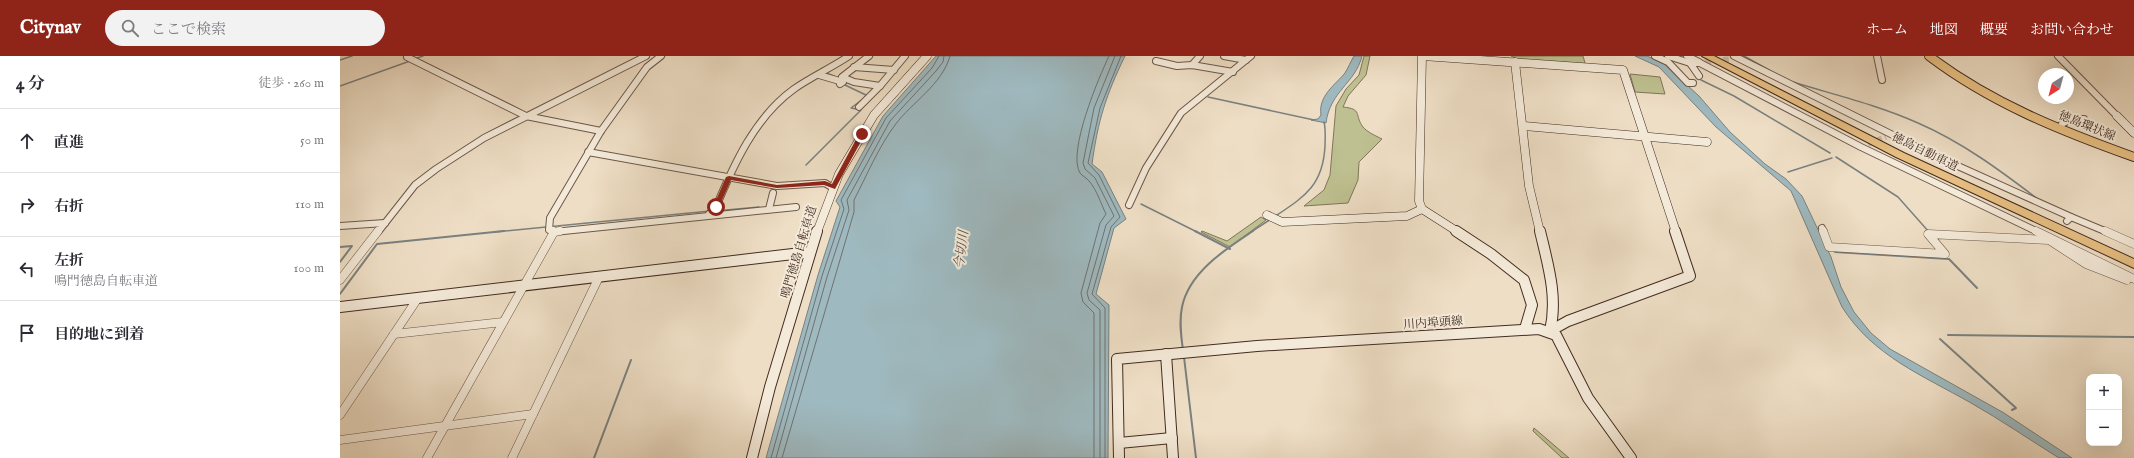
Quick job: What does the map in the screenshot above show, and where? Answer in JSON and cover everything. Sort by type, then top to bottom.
[{"type":"highway","name":"徳島自動車道","points":[[1719,56],[1906,152],[2134,257]]},
{"type":"highway","name":"徳島自動車道","points":[[1702,60],[1900,155],[2134,264]]},
{"type":"main road","name":"徳島環状線","points":[[1929,56],[1977,89],[2019,110],[2085,139],[2134,157]]},
{"type":"main road","name":"徳島環状線","points":[[1937,56],[1983,86],[2062,124],[2134,153]]},
{"type":"street","points":[[340,280],[415,185],[436,169],[484,138],[646,56]]},
{"type":"street","points":[[661,56],[647,67],[600,131],[550,218],[549,230],[554,232],[709,214],[796,207]]},
{"type":"street","points":[[709,214],[716,207],[744,145],[775,105],[794,89],[849,56]]},
{"type":"street","points":[[869,56],[842,77],[854,82],[880,86]]},
{"type":"street","points":[[899,56],[905,56]]},
{"type":"street","points":[[859,107],[880,86],[905,56]]},
{"type":"street","name":"鳴門徳島自転車道","points":[[752,458],[770,387],[810,252],[838,174],[874,116],[927,56]]},
{"type":"street","points":[[1192,65],[1200,56]]},
{"type":"street","points":[[1224,56],[1246,60]]},
{"type":"street","points":[[1129,205],[1146,168],[1181,113],[1192,102],[1233,72],[1251,56]]},
{"type":"street","points":[[1525,329],[1532,305],[1524,280],[1491,254],[1422,209],[1419,201],[1422,56],[1624,70],[1644,137],[1690,276],[1568,321],[1550,332]]},
{"type":"street","points":[[1655,56],[1668,62],[1688,83],[1693,83]]},
{"type":"street","points":[[1668,56],[1690,63],[1702,60]]},
{"type":"street","points":[[1687,56],[1702,60],[1861,147],[2049,238],[2061,251],[2081,263],[2104,273],[2134,280]]},
{"type":"street","points":[[1877,56],[1882,80]]},
{"type":"street","points":[[2058,56],[2134,133]]},
{"type":"street","points":[[407,57],[526,116],[600,131]]},
{"type":"street","points":[[1734,57],[1889,136],[2069,219],[2134,244]]},
{"type":"street","points":[[1156,61],[1177,66],[1192,65],[1233,72]]},
{"type":"street","points":[[1515,62],[1524,126],[1529,186],[1552,280],[1554,314],[1550,332]]},
{"type":"street","points":[[1690,63],[1700,76]]},
{"type":"street","points":[[854,67],[894,70]]},
{"type":"street","points":[[819,75],[843,82],[840,84]]},
{"type":"street","points":[[2062,124],[2071,119],[2084,119]]},
{"type":"street","points":[[1524,126],[1707,142]]},
{"type":"street","points":[[1861,147],[1868,144]]},
{"type":"street","points":[[588,152],[777,186],[825,183],[833,188]]},
{"type":"street","points":[[769,209],[773,193]]},
{"type":"street","points":[[733,212],[735,205]]},
{"type":"street","points":[[1267,214],[1282,222],[1408,216],[1422,209]]},
{"type":"street","points":[[340,226],[385,223]]},
{"type":"street","points":[[1822,228],[1829,248],[1945,254],[1928,234],[2049,238]]},
{"type":"street","points":[[427,458],[554,232]]},
{"type":"street","points":[[340,307],[523,287],[810,252]]},
{"type":"street","points":[[512,458],[599,277]]},
{"type":"street","points":[[340,415],[418,298]]},
{"type":"street","points":[[394,334],[503,322]]},
{"type":"street","name":"川内埠頭線","points":[[1119,443],[1117,359],[1257,346],[1525,329],[1550,332]]},
{"type":"street","points":[[1550,332],[1556,335],[1560,340],[1570,365],[1588,398],[1631,458]]},
{"type":"street","points":[[1166,354],[1173,458]]},
{"type":"street","points":[[340,440],[533,414]]},
{"type":"street","points":[[1119,458],[1119,443],[1172,438]]},
{"type":"green space","points":[[1364,56],[1370,56],[1366,75],[1348,96],[1343,107],[1356,111],[1363,127],[1382,139],[1359,162],[1358,180],[1348,203],[1304,206],[1324,190],[1330,175],[1336,106],[1346,89],[1359,75]]},
{"type":"green space","points":[[1511,56],[1583,56],[1585,63],[1583,65],[1519,60]]},
{"type":"green space","points":[[1630,74],[1660,77],[1665,94],[1635,92]]},
{"type":"green space","points":[[1261,217],[1266,220],[1230,247],[1201,232],[1202,231],[1227,241]]},
{"type":"green space","points":[[1534,428],[1569,458],[1562,458],[1533,431]]},
{"type":"water","name":"今切川","points":[[936,56],[1125,56],[1108,96],[1100,121],[1092,164],[1102,172],[1126,219],[1114,228],[1096,294],[1109,305],[1108,458],[766,458],[818,275],[840,207],[836,201],[883,116]]},
{"type":"water","points":[[1354,56],[1362,56],[1359,66],[1332,103],[1328,112],[1326,123],[1311,120],[1318,119],[1321,115],[1322,102],[1328,91],[1345,73]]},
{"type":"water","points":[[1635,56],[1647,56],[1664,64],[1699,96],[1730,132],[1765,164],[1786,179],[1802,196],[1831,257],[1841,287],[1854,312],[1871,333],[1890,349],[2004,413],[2072,458],[2059,458],[2004,423],[1900,363],[1868,339],[1854,324],[1842,307],[1791,191],[1716,127],[1659,67]]},
{"type":"waterway","points":[[340,60],[352,56]]},
{"type":"waterway","points":[[414,59],[423,56]]},
{"type":"waterway","points":[[1744,56],[1769,70]]},
{"type":"waterway","points":[[340,86],[410,61]]},
{"type":"waterway","points":[[826,73],[834,76]]},
{"type":"waterway","points":[[1701,80],[1734,96],[1830,153]]},
{"type":"waterway","points":[[847,82],[845,85],[868,96],[866,97]]},
{"type":"waterway","points":[[1793,82],[1888,111],[1918,123],[1966,148],[2039,200]]},
{"type":"waterway","points":[[1208,97],[1314,120]]},
{"type":"waterway","points":[[806,165],[861,110],[851,108],[863,99]]},
{"type":"waterway","points":[[1274,217],[1303,196],[1316,181],[1323,160],[1325,146],[1324,122]]},
{"type":"waterway","points":[[1836,157],[1898,197],[1929,232]]},
{"type":"waterway","points":[[1788,172],[1832,158]]},
{"type":"waterway","points":[[1141,204],[1195,231]]},
{"type":"waterway","points":[[715,211],[759,207]]},
{"type":"waterway","points":[[499,232],[710,211]]},
{"type":"waterway","points":[[1251,232],[1271,219]]},
{"type":"waterway","points":[[499,232],[504,231]]},
{"type":"waterway","points":[[1195,231],[1229,248]]},
{"type":"waterway","points":[[1229,248],[1253,231]]},
{"type":"waterway","points":[[494,232],[499,232]]},
{"type":"waterway","points":[[340,294],[377,244],[499,232]]},
{"type":"waterway","points":[[340,247],[352,246],[340,262]]},
{"type":"waterway","points":[[1183,350],[1181,312],[1186,294],[1200,272],[1229,248]]},
{"type":"waterway","points":[[1835,252],[1949,259],[1977,288]]},
{"type":"waterway","points":[[1948,335],[2134,337]]},
{"type":"waterway","points":[[1940,339],[2016,408],[2012,410]]},
{"type":"waterway","points":[[1184,357],[1196,458]]},
{"type":"waterway","points":[[594,458],[631,360]]},
{"type":"tunnel","points":[[1705,62],[1731,59]]},
{"type":"tunnel","points":[[1868,144],[1886,137]]},
{"type":"route","points":[[716,207],[729,177],[777,186],[825,183],[833,188],[838,174],[862,134]]}]
